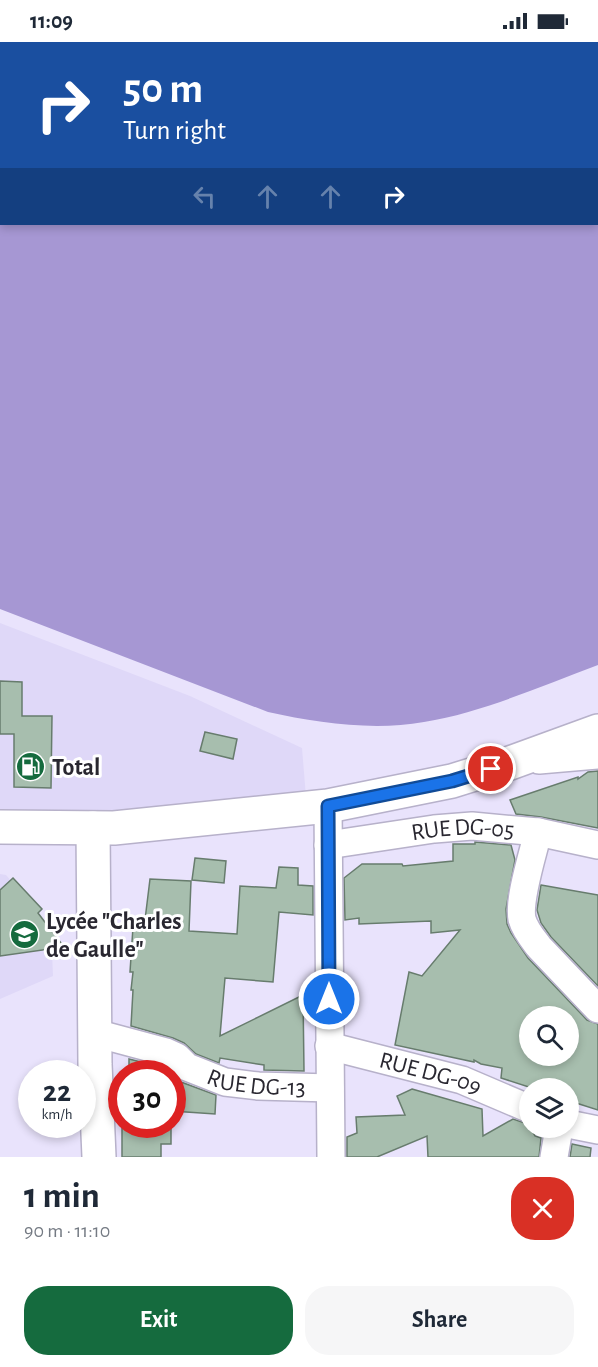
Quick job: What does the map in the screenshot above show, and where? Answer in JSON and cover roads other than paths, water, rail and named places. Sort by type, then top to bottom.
[{"type":"main road","points":[[0,828],[93,828],[153,825],[328,806],[452,781],[598,731]]},
{"type":"main road","points":[[93,828],[94,1033],[99,1157]]},
{"type":"street","points":[[510,763],[598,754]]},
{"type":"street","points":[[328,806],[331,1157]]},
{"type":"street","name":"RUE DG-05","points":[[328,845],[434,829],[472,826],[538,832],[598,845]]},
{"type":"street","points":[[538,832],[522,900],[522,918],[535,942],[598,1009]]},
{"type":"street","name":"RUE DG-13","points":[[94,1033],[166,1052],[177,1057],[187,1067],[225,1082],[258,1086],[330,1088]]},
{"type":"street","name":"RUE DG-09","points":[[329,1046],[462,1080],[519,1104]]},
{"type":"street","points":[[579,1126],[598,1130]]},
{"type":"street","points":[[554,1157],[557,1138]]},
{"type":"place","name":"Total","points":[[31,767]]},
{"type":"place","name":"Lycée \"Charles de Gaulle\"","points":[[25,935]]}]
